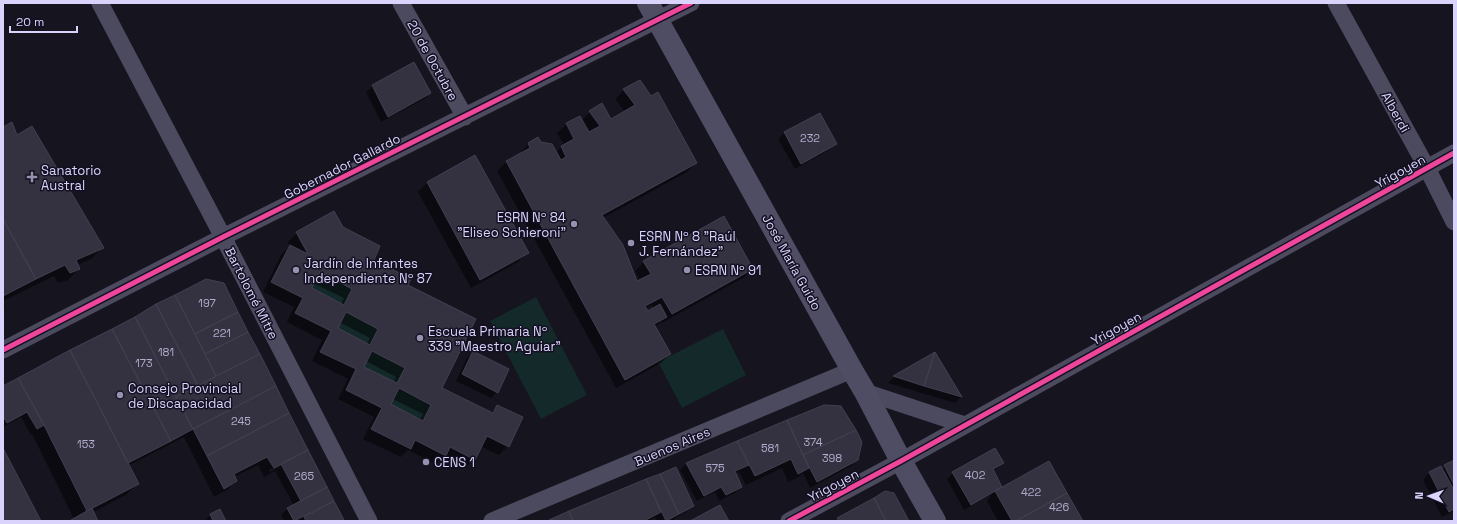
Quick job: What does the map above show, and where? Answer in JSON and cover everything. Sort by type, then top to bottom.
[{"type":"main road","name":"José María Guido","points":[[653,12],[865,392],[901,461],[935,521]]},
{"type":"street","name":"Bartolomé Mitre","points":[[100,3],[224,237],[369,521]]},
{"type":"street","name":"20 de Octubre","points":[[401,3],[465,117]]},
{"type":"street","name":"Gobernador Gallardo","points":[[3,350],[224,237],[465,117],[653,12],[691,3]]},
{"type":"street","name":"Alberdi","points":[[1336,3],[1427,168],[1454,222]]},
{"type":"street","name":"Yrigoyen","points":[[789,521],[901,461],[1454,153]]},
{"type":"street","name":"Buenos Aires","points":[[492,521],[852,370]]},
{"type":"street","points":[[865,392],[965,425]]},
{"type":"green space","points":[[320,272],[352,289],[344,305],[312,288]]},
{"type":"green space","points":[[536,297],[587,395],[541,419],[490,321]]},
{"type":"green space","points":[[346,312],[378,329],[370,345],[338,328]]},
{"type":"green space","points":[[723,329],[746,375],[682,408],[658,362]]},
{"type":"green space","points":[[372,351],[405,368],[397,383],[364,367]]},
{"type":"green space","points":[[399,388],[431,405],[423,421],[391,404]]},
{"type":"building","points":[[414,62],[431,93],[388,117],[372,85]]},
{"type":"building","name":"ESRN Nº 84 \"Eliseo Schieroni\"","points":[[640,80],[651,96],[658,92],[697,163],[602,215],[623,245],[637,281],[651,274],[643,261],[724,216],[753,269],[672,314],[662,297],[645,306],[648,311],[660,304],[667,317],[654,324],[671,354],[625,380],[506,161],[530,148],[528,143],[538,137],[541,142],[552,144],[561,160],[566,157],[561,146],[574,139],[566,123],[580,116],[589,132],[600,126],[589,111],[602,103],[611,119],[635,105],[623,89]]},
{"type":"building","points":[[820,113],[837,144],[801,164],[784,132]]},
{"type":"building","name":"Sanatorio Austral","points":[[12,122],[17,135],[32,126],[104,248],[76,260],[80,269],[70,273],[65,265],[36,279],[3,219],[3,127]]},
{"type":"building","points":[[475,155],[529,253],[480,280],[427,182]]},
{"type":"building","name":"Escuela Primaria Nº 339 \"Maestro Aguiar\"","points":[[334,211],[343,227],[380,246],[374,260],[411,279],[408,285],[476,319],[442,388],[493,413],[497,405],[523,417],[509,447],[487,436],[475,460],[450,447],[446,456],[415,440],[411,449],[371,429],[382,408],[346,390],[356,369],[320,352],[331,331],[295,313],[303,298],[271,282],[290,245],[308,254],[296,232]],"holes":[[[320,272],[352,289],[344,305],[312,288]],[[346,312],[378,329],[370,345],[338,328]],[[372,351],[405,368],[397,383],[364,367]],[[399,388],[431,405],[423,421],[391,404]]]},
{"type":"building","points":[[3,219],[36,279],[3,296]]},
{"type":"building","points":[[206,279],[224,283],[238,312],[195,334],[175,295]]},
{"type":"building","points":[[175,295],[216,376],[198,386],[156,304]]},
{"type":"building","points":[[156,304],[198,386],[176,397],[135,317]]},
{"type":"building","points":[[238,312],[248,332],[205,354],[195,334]]},
{"type":"building","points":[[135,317],[193,429],[171,441],[112,329]]},
{"type":"building","name":"Consejo Provincial de Discapacidad","points":[[112,329],[171,441],[128,463],[70,350]]},
{"type":"building","points":[[248,332],[260,354],[216,376],[205,354]]},
{"type":"building","points":[[70,350],[139,484],[87,511],[44,425],[18,378]]},
{"type":"building","points":[[473,351],[509,369],[498,393],[462,374]]},
{"type":"building","points":[[935,352],[962,397],[924,386]]},
{"type":"building","points":[[935,352],[924,386],[893,376]]},
{"type":"building","points":[[260,354],[276,386],[193,429],[176,397]]},
{"type":"building","points":[[18,378],[44,425],[37,429],[27,412],[7,423],[3,416],[3,386]]},
{"type":"building","points":[[276,386],[289,413],[207,456],[193,429]]},
{"type":"building","points":[[824,405],[841,406],[856,430],[803,455],[787,420]]},
{"type":"building","points":[[289,413],[308,450],[274,468],[267,457],[234,474],[237,481],[224,489],[207,456]]},
{"type":"building","points":[[787,420],[809,468],[798,474],[791,459],[755,476],[737,441]]},
{"type":"building","points":[[856,430],[862,442],[858,460],[817,482],[803,455]]},
{"type":"building","points":[[737,441],[749,465],[735,471],[742,487],[726,495],[721,487],[704,496],[686,463]]},
{"type":"building","points":[[3,448],[41,521],[3,521]]},
{"type":"building","points":[[995,448],[1004,463],[993,469],[1002,487],[971,505],[952,472]]},
{"type":"building","points":[[308,450],[327,487],[301,501],[281,464]]},
{"type":"building","points":[[1454,460],[1454,485],[1444,465]]},
{"type":"building","points":[[1049,461],[1067,493],[1016,521],[1012,521],[995,491]]},
{"type":"building","points":[[1441,466],[1454,490],[1454,509],[1449,512],[1429,472]]},
{"type":"building","points":[[676,467],[694,506],[679,514],[660,474]]},
{"type":"building","points":[[660,474],[679,514],[666,521],[646,479]]},
{"type":"building","points":[[646,479],[661,512],[644,521],[573,521],[569,511]]},
{"type":"building","points":[[327,487],[334,501],[294,521],[287,508]]},
{"type":"building","points":[[885,491],[894,493],[909,521],[886,521],[874,498]]},
{"type":"building","points":[[1067,493],[1083,521],[1016,521]]},
{"type":"building","points":[[874,498],[886,521],[839,521],[837,518]]},
{"type":"building","points":[[334,501],[344,520],[306,521],[304,517]]},
{"type":"building","points":[[720,505],[729,521],[690,521]]},
{"type":"building","points":[[92,508],[98,521],[71,521],[71,520]]},
{"type":"building","points":[[220,509],[226,521],[213,521],[210,514]]},
{"type":"building","points":[[569,511],[573,521],[549,520]]},
{"type":"cycle path","points":[[3,350],[223,237],[691,3]]},
{"type":"cycle path","points":[[789,521],[901,461],[1454,153]]},
{"type":"place","name":"Sanatorio Austral","points":[[32,177]]},
{"type":"place","name":"ESRN Nº 84 \"Eliseo Schieroni\"","points":[[574,224]]},
{"type":"place","name":"ESRN Nº 8 \"Raúl J. Fernández\"","points":[[631,243]]},
{"type":"place","name":"Jardín de Infantes Independiente Nº 87","points":[[296,270]]},
{"type":"place","name":"ESRN Nº 91","points":[[687,270]]},
{"type":"place","name":"Escuela Primaria Nº 339 \"Maestro Aguiar\"","points":[[420,338]]},
{"type":"place","name":"Consejo Provincial de Discapacidad","points":[[120,395]]},
{"type":"place","name":"CENS 1","points":[[426,462]]}]
